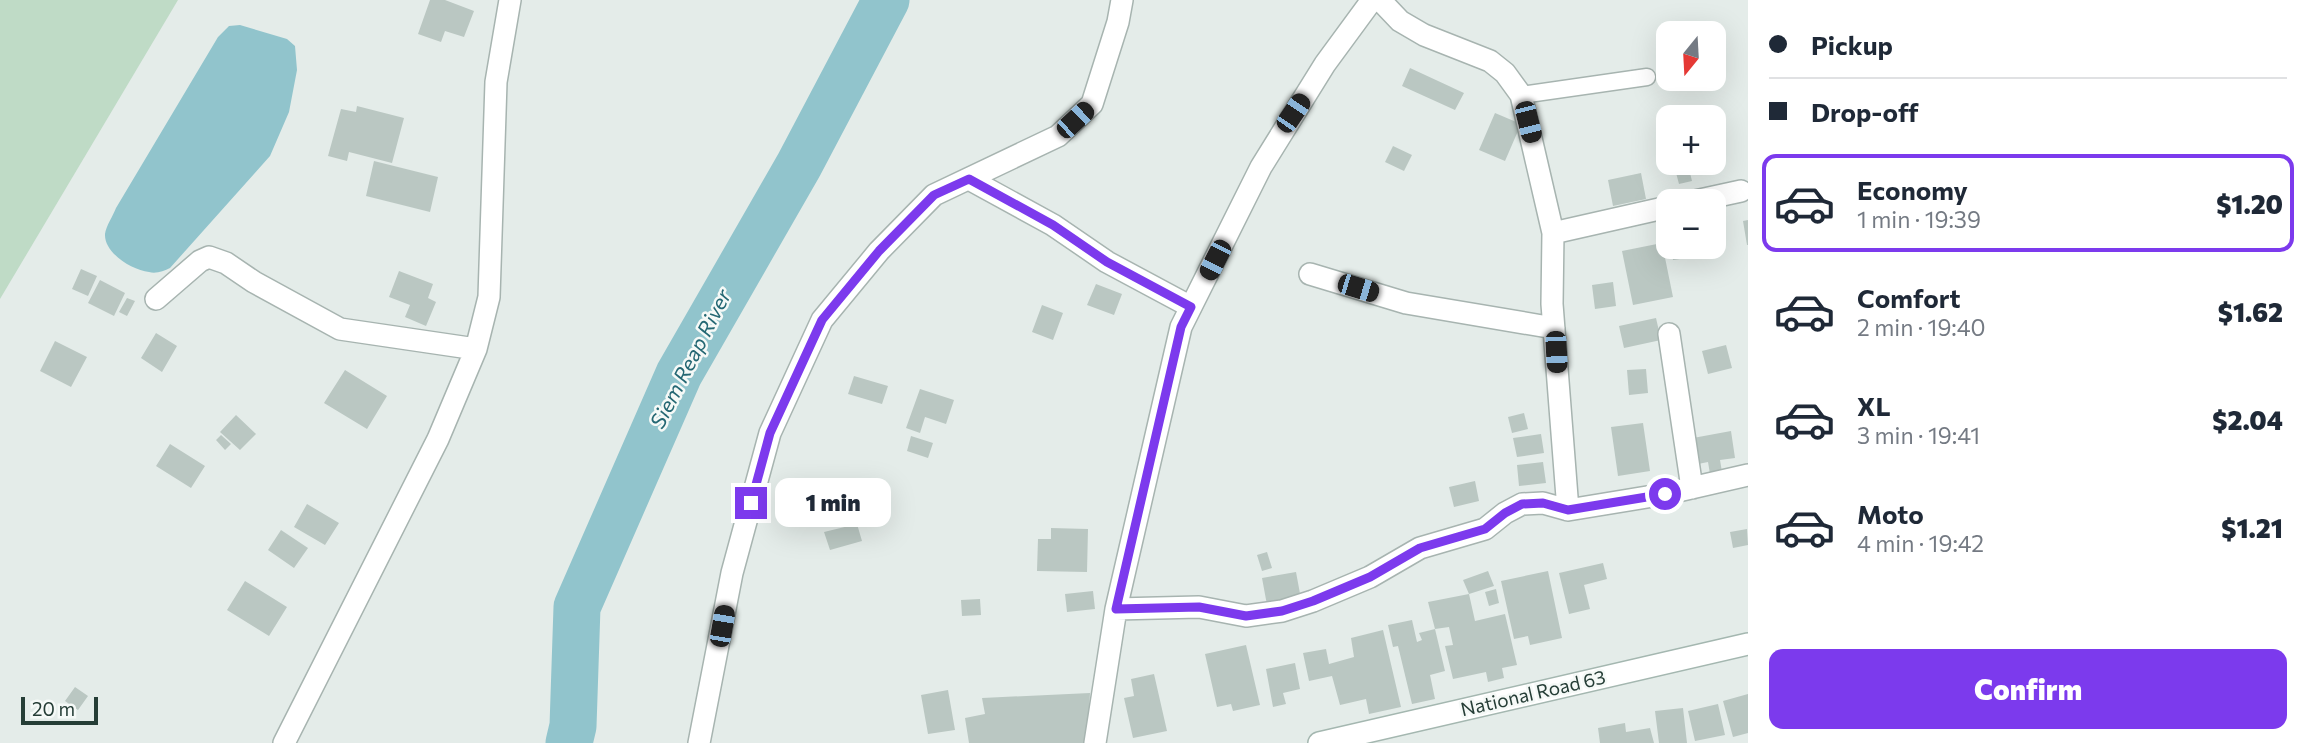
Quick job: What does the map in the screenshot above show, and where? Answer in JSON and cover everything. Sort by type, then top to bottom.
[{"type":"street","points":[[284,743],[438,439],[476,349],[489,297],[496,82],[510,0]]},
{"type":"street","points":[[699,743],[732,573],[770,433],[822,320],[879,251],[934,195],[1058,136],[1092,104],[1118,22],[1122,0]]},
{"type":"street","points":[[1095,743],[1116,609],[1181,327],[1261,167],[1293,113],[1372,0]]},
{"type":"street","points":[[1380,0],[1400,21],[1424,35],[1490,61],[1505,74],[1521,95],[1553,233],[1554,328],[1568,510]]},
{"type":"street","points":[[969,179],[1053,225],[1107,262],[1191,307]]},
{"type":"street","points":[[1726,194],[1741,191]]},
{"type":"street","points":[[1553,233],[1656,210]]},
{"type":"street","points":[[156,299],[200,261],[209,257],[226,263],[254,282],[340,329],[476,349]]},
{"type":"street","points":[[1310,274],[1417,305],[1554,328]]},
{"type":"street","points":[[1669,334],[1692,488]]},
{"type":"street","points":[[1116,609],[1199,607],[1246,616],[1282,611],[1370,577],[1420,548],[1485,529],[1522,504],[1543,503],[1568,510],[1748,475]]},
{"type":"street","name":"National Road 63","points":[[1319,743],[1748,644]]},
{"type":"lane","points":[[1521,95],[1647,77]]},
{"type":"green space","points":[[0,0],[178,0],[0,299]]},
{"type":"water","points":[[240,25],[287,39],[295,46],[297,70],[289,112],[270,156],[170,268],[154,273],[142,271],[120,259],[109,248],[105,234],[108,224],[218,37],[229,26]]},
{"type":"building","points":[[430,0],[445,0],[474,11],[464,37],[445,31],[441,42],[418,34]]},
{"type":"building","points":[[1410,68],[1464,93],[1455,110],[1402,86]]},
{"type":"building","points":[[357,106],[404,118],[392,163],[349,152],[347,161],[328,156],[341,109],[356,112]]},
{"type":"building","points":[[1495,113],[1521,124],[1505,161],[1479,150]]},
{"type":"building","points":[[1393,146],[1412,155],[1404,171],[1385,162]]},
{"type":"building","points":[[374,161],[438,177],[430,212],[366,196]]},
{"type":"building","points":[[1641,173],[1646,199],[1613,206],[1608,180]]},
{"type":"building","points":[[1677,175],[1690,175],[1692,181],[1679,184]]},
{"type":"building","points":[[1748,220],[1748,245],[1747,245],[1743,221]]},
{"type":"building","points":[[1656,244],[1656,259],[1665,259],[1673,297],[1633,305],[1622,251]]},
{"type":"building","points":[[81,269],[97,276],[88,296],[72,289]]},
{"type":"building","points":[[399,271],[433,284],[428,298],[436,302],[426,326],[405,317],[410,305],[389,297]]},
{"type":"building","points":[[100,280],[125,293],[114,316],[88,303]]},
{"type":"building","points":[[1613,282],[1616,306],[1595,309],[1592,285]]},
{"type":"building","points":[[1096,284],[1122,294],[1114,315],[1087,305]]},
{"type":"building","points":[[127,298],[135,301],[127,316],[119,312]]},
{"type":"building","points":[[1042,305],[1063,313],[1053,340],[1032,332]]},
{"type":"building","points":[[1656,318],[1661,340],[1624,348],[1619,326]]},
{"type":"building","points":[[156,333],[177,346],[162,372],[141,358]]},
{"type":"building","points":[[55,341],[87,357],[71,387],[40,371]]},
{"type":"building","points":[[1726,345],[1732,368],[1708,374],[1702,351]]},
{"type":"building","points":[[1646,369],[1648,393],[1629,395],[1627,370]]},
{"type":"building","points":[[345,370],[387,396],[367,429],[324,403]]},
{"type":"building","points":[[854,376],[888,386],[882,404],[848,394]]},
{"type":"building","points":[[920,389],[954,400],[946,424],[925,417],[920,433],[906,428]]},
{"type":"building","points":[[1524,413],[1528,429],[1512,433],[1508,417]]},
{"type":"building","points":[[236,415],[256,434],[240,450],[220,432]]},
{"type":"building","points":[[1643,423],[1650,471],[1618,476],[1611,427]]},
{"type":"building","points":[[1731,431],[1735,458],[1720,460],[1722,472],[1710,474],[1708,462],[1698,464],[1693,438]]},
{"type":"building","points":[[1541,434],[1544,453],[1517,457],[1513,438]]},
{"type":"building","points":[[221,435],[231,444],[225,450],[216,440]]},
{"type":"building","points":[[911,436],[933,443],[928,458],[907,451]]},
{"type":"building","points":[[170,444],[205,466],[191,488],[156,466]]},
{"type":"building","points":[[1543,462],[1546,483],[1519,486],[1517,465]]},
{"type":"building","points":[[1475,481],[1479,501],[1454,507],[1449,487]]},
{"type":"building","points":[[307,504],[339,523],[325,545],[294,527]]},
{"type":"building","points":[[857,524],[862,541],[830,550],[824,532]]},
{"type":"building","points":[[1051,528],[1088,529],[1087,572],[1037,571],[1038,539],[1051,539]]},
{"type":"building","points":[[1747,529],[1748,545],[1733,548],[1730,532]]},
{"type":"building","points":[[281,530],[308,548],[294,568],[268,550]]},
{"type":"building","points":[[1267,552],[1272,568],[1262,571],[1257,555]]},
{"type":"building","points":[[1603,563],[1607,579],[1584,585],[1590,609],[1569,614],[1559,573]]},
{"type":"building","points":[[1488,571],[1494,586],[1469,594],[1463,580]]},
{"type":"building","points":[[1548,571],[1562,638],[1530,645],[1528,636],[1514,639],[1501,581]]},
{"type":"building","points":[[1296,572],[1301,599],[1267,605],[1262,578]]},
{"type":"building","points":[[245,581],[287,607],[269,636],[227,610]]},
{"type":"building","points":[[1496,589],[1499,603],[1489,606],[1485,592]]},
{"type":"building","points":[[1093,591],[1095,609],[1067,612],[1065,594]]},
{"type":"building","points":[[1469,594],[1475,621],[1505,614],[1517,665],[1502,668],[1504,678],[1488,682],[1486,672],[1453,679],[1445,646],[1453,645],[1449,627],[1435,629],[1428,602]]},
{"type":"building","points":[[980,599],[981,615],[962,616],[961,600]]},
{"type":"building","points":[[1412,620],[1417,642],[1422,640],[1419,633],[1435,629],[1445,671],[1430,675],[1435,699],[1412,704],[1398,646],[1393,647],[1388,625]]},
{"type":"building","points":[[1383,630],[1401,707],[1369,714],[1366,699],[1340,705],[1332,676],[1309,681],[1303,653],[1326,649],[1329,664],[1354,657],[1351,638]]},
{"type":"building","points":[[1246,645],[1260,705],[1233,711],[1231,704],[1217,707],[1205,654]]},
{"type":"building","points":[[1295,663],[1300,689],[1283,693],[1286,704],[1273,707],[1266,669]]},
{"type":"building","points":[[1154,674],[1167,731],[1133,738],[1124,698],[1134,696],[1131,679]]},
{"type":"building","points":[[75,687],[88,696],[78,710],[65,701]]},
{"type":"building","points":[[948,690],[955,730],[928,734],[921,695]]},
{"type":"building","points":[[1090,693],[1087,743],[969,743],[965,718],[985,714],[982,698]]},
{"type":"building","points":[[1748,694],[1748,733],[1733,737],[1723,701]]},
{"type":"building","points":[[1718,704],[1725,735],[1695,741],[1688,711]]},
{"type":"building","points":[[1683,708],[1687,743],[1659,743],[1655,711]]},
{"type":"building","points":[[1625,723],[1626,732],[1650,728],[1654,743],[1600,743],[1598,728]]},
{"type":"waterway","name":"Siem Reap River","points":[[569,743],[573,726],[577,607],[679,374],[799,165],[886,0]]},
{"type":"route","points":[[751,503],[770,433],[822,320],[879,251],[934,195],[969,179],[1053,225],[1107,262],[1191,307],[1181,327],[1116,609],[1199,607],[1246,616],[1282,611],[1370,577],[1420,548],[1485,529],[1522,504],[1543,503],[1568,510],[1665,494]]}]
